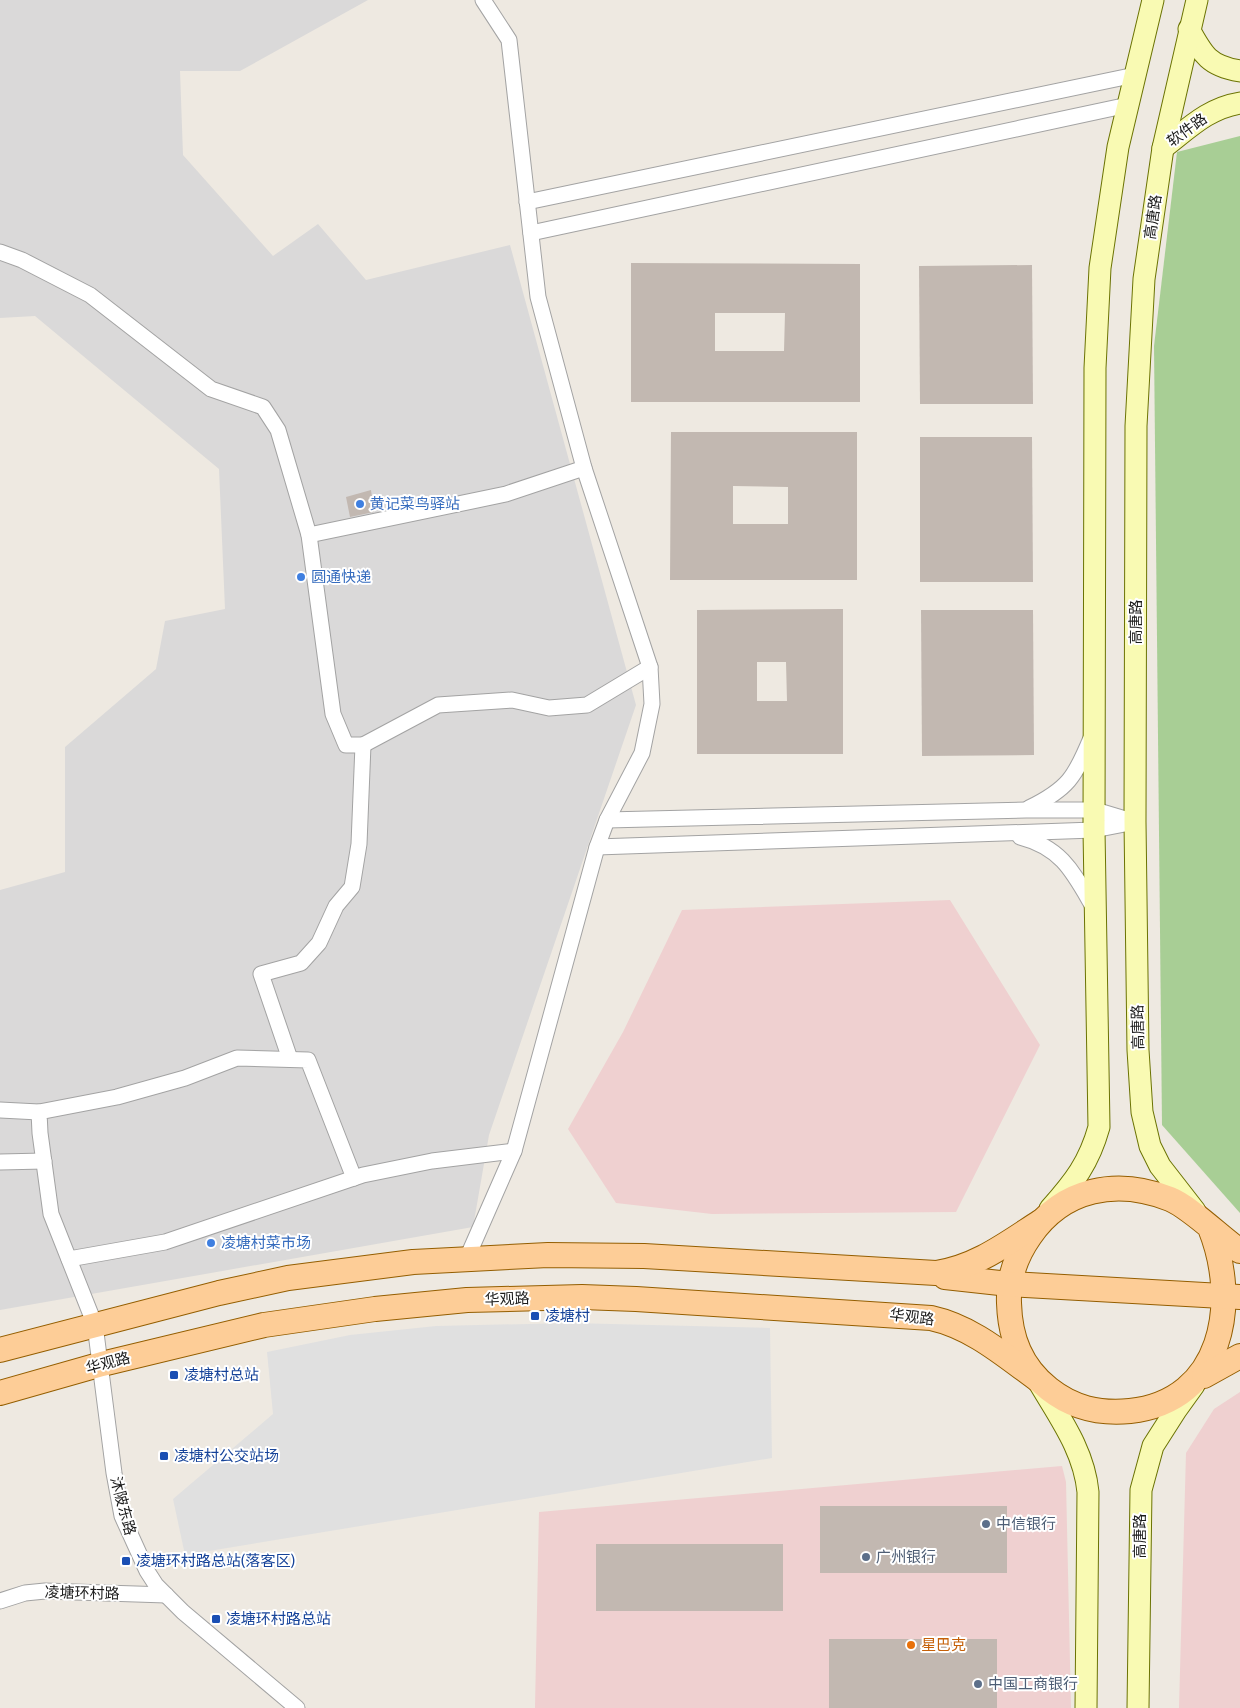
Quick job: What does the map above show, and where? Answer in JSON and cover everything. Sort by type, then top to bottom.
[{"type":"main road","points":[[1240,1251],[1172,1200],[1140,1189],[1104,1188],[1075,1196],[1048,1214],[1040,1222],[1021,1249],[1010,1284],[1009,1308],[1018,1352],[1036,1379],[1060,1398],[1082,1408],[1112,1413],[1147,1409],[1174,1397],[1198,1380],[1240,1356]]},
{"type":"main road","points":[[919,1274],[956,1270],[979,1261],[1040,1222]]},
{"type":"main road","points":[[1198,1380],[1215,1358],[1225,1337],[1236,1297],[1224,1255],[1210,1228]]},
{"type":"main road","points":[[0,1350],[219,1293],[288,1278],[374,1266],[467,1258],[548,1255],[644,1256],[919,1274],[1010,1284],[1236,1297]]},
{"type":"main road","name":"华观路","points":[[0,1393],[102,1364],[264,1325],[344,1313],[467,1300],[582,1297],[730,1304],[931,1318],[950,1322],[969,1332],[1036,1379]]},
{"type":"street","points":[[467,1258],[514,1151],[597,847],[607,820],[642,753],[652,704],[650,667],[584,468],[538,297],[509,40],[483,0]]},
{"type":"street","points":[[1040,1222],[1077,1179],[1087,1161],[1099,1127],[1094,820],[1095,378],[1100,268],[1118,147],[1153,0]]},
{"type":"street","name":"高唐路","points":[[1197,0],[1163,148],[1144,279],[1138,358],[1135,822],[1138,1050],[1142,1112],[1150,1146],[1160,1166],[1173,1185],[1210,1228]]},
{"type":"street","points":[[1189,29],[1203,55],[1220,66],[1240,71]]},
{"type":"street","points":[[528,202],[1135,75]]},
{"type":"street","name":"软件路","points":[[1163,148],[1193,123],[1214,111],[1240,103]]},
{"type":"street","points":[[531,233],[1128,105]]},
{"type":"street","points":[[0,252],[22,260],[90,295],[211,389],[263,407],[278,430],[310,535],[333,714],[346,745],[363,745],[438,705],[512,700],[549,708],[587,705],[650,667]]},
{"type":"street","points":[[310,535],[506,494],[584,468]]},
{"type":"street","points":[[1026,810],[1049,798],[1070,780],[1078,768],[1095,728]]},
{"type":"street","points":[[290,1058],[261,974],[301,963],[319,943],[336,906],[352,887],[360,844],[363,745]]},
{"type":"street","points":[[607,820],[1026,810],[1094,820],[1135,822]]},
{"type":"street","points":[[597,847],[1006,834],[1094,820]]},
{"type":"street","points":[[1006,834],[1047,847],[1063,859],[1095,910]]},
{"type":"street","points":[[0,1110],[39,1112],[125,1095],[185,1078],[237,1058],[308,1060],[354,1178]]},
{"type":"street","name":"沐陂东路","points":[[39,1112],[51,1214],[95,1325],[102,1364],[114,1473],[122,1516],[156,1585],[183,1612],[297,1708]]},
{"type":"street","points":[[69,1259],[165,1242],[354,1178],[432,1161],[514,1151]]},
{"type":"street","points":[[0,1162],[44,1161]]},
{"type":"street","points":[[1036,1379],[1076,1447],[1086,1473],[1088,1492],[1086,1708]]},
{"type":"street","name":"高唐路","points":[[1138,1708],[1141,1490],[1153,1446],[1198,1380]]},
{"type":"street","name":"凌塘环村路","points":[[0,1601],[25,1593],[45,1591],[166,1595]]},
{"type":"shaded area","points":[[0,0],[368,0],[240,71],[180,71],[183,155],[273,256],[318,224],[366,280],[510,245],[636,705],[489,1135],[473,1227],[0,1310],[0,890],[65,872],[65,747],[156,669],[165,621],[225,609],[219,469],[35,316],[0,318]]},
{"type":"shaded area","points":[[950,900],[1040,1045],[956,1212],[712,1214],[616,1203],[568,1129],[623,1032],[682,910]]},
{"type":"shaded area","points":[[571,1323],[770,1328],[772,1458],[185,1555],[173,1499],[273,1414],[267,1352],[350,1335],[436,1326]]},
{"type":"shaded area","points":[[1240,1392],[1240,1708],[1179,1708],[1186,1453],[1214,1409]]},
{"type":"shaded area","points":[[1062,1466],[1066,1482],[1071,1708],[535,1708],[539,1512]]},
{"type":"green space","points":[[1240,136],[1240,1213],[1162,1125],[1154,346],[1177,152]]},
{"type":"building","points":[[631,263],[860,264],[860,402],[631,402]],"holes":[[[715,313],[785,313],[784,351],[715,351]]]},
{"type":"building","points":[[1032,265],[1033,404],[920,404],[919,266]]},
{"type":"building","points":[[671,432],[857,432],[857,580],[670,580]],"holes":[[[733,486],[788,487],[788,524],[733,524]]]},
{"type":"building","points":[[920,437],[1032,437],[1033,582],[920,582]]},
{"type":"building","points":[[371,490],[374,512],[350,517],[346,497]]},
{"type":"building","points":[[843,609],[843,754],[697,754],[697,610]],"holes":[[[757,662],[786,662],[787,701],[757,701]]]},
{"type":"building","points":[[921,610],[1033,610],[1034,755],[922,756]]},
{"type":"building","points":[[820,1506],[1007,1506],[1007,1573],[820,1573]]},
{"type":"building","points":[[596,1544],[783,1544],[783,1611],[596,1611]]},
{"type":"building","points":[[829,1639],[997,1639],[997,1708],[829,1708]]},
{"type":"place","name":"黄记菜鸟驿站","points":[[360,504]]},
{"type":"place","name":"圆通快递","points":[[301,577]]},
{"type":"place","name":"凌塘村菜市场","points":[[211,1243]]},
{"type":"place","name":"凌塘村","points":[[535,1316]]},
{"type":"place","name":"凌塘村总站","points":[[174,1375]]},
{"type":"place","name":"凌塘村公交站场","points":[[164,1456]]},
{"type":"place","name":"中信银行","points":[[986,1524]]},
{"type":"place","name":"广州银行","points":[[866,1557]]},
{"type":"place","name":"凌塘环村路总站(落客区)","points":[[126,1561]]},
{"type":"place","name":"凌塘环村路总站","points":[[216,1619]]},
{"type":"place","name":"星巴克","points":[[911,1645]]},
{"type":"place","name":"中国工商银行","points":[[978,1684]]}]
